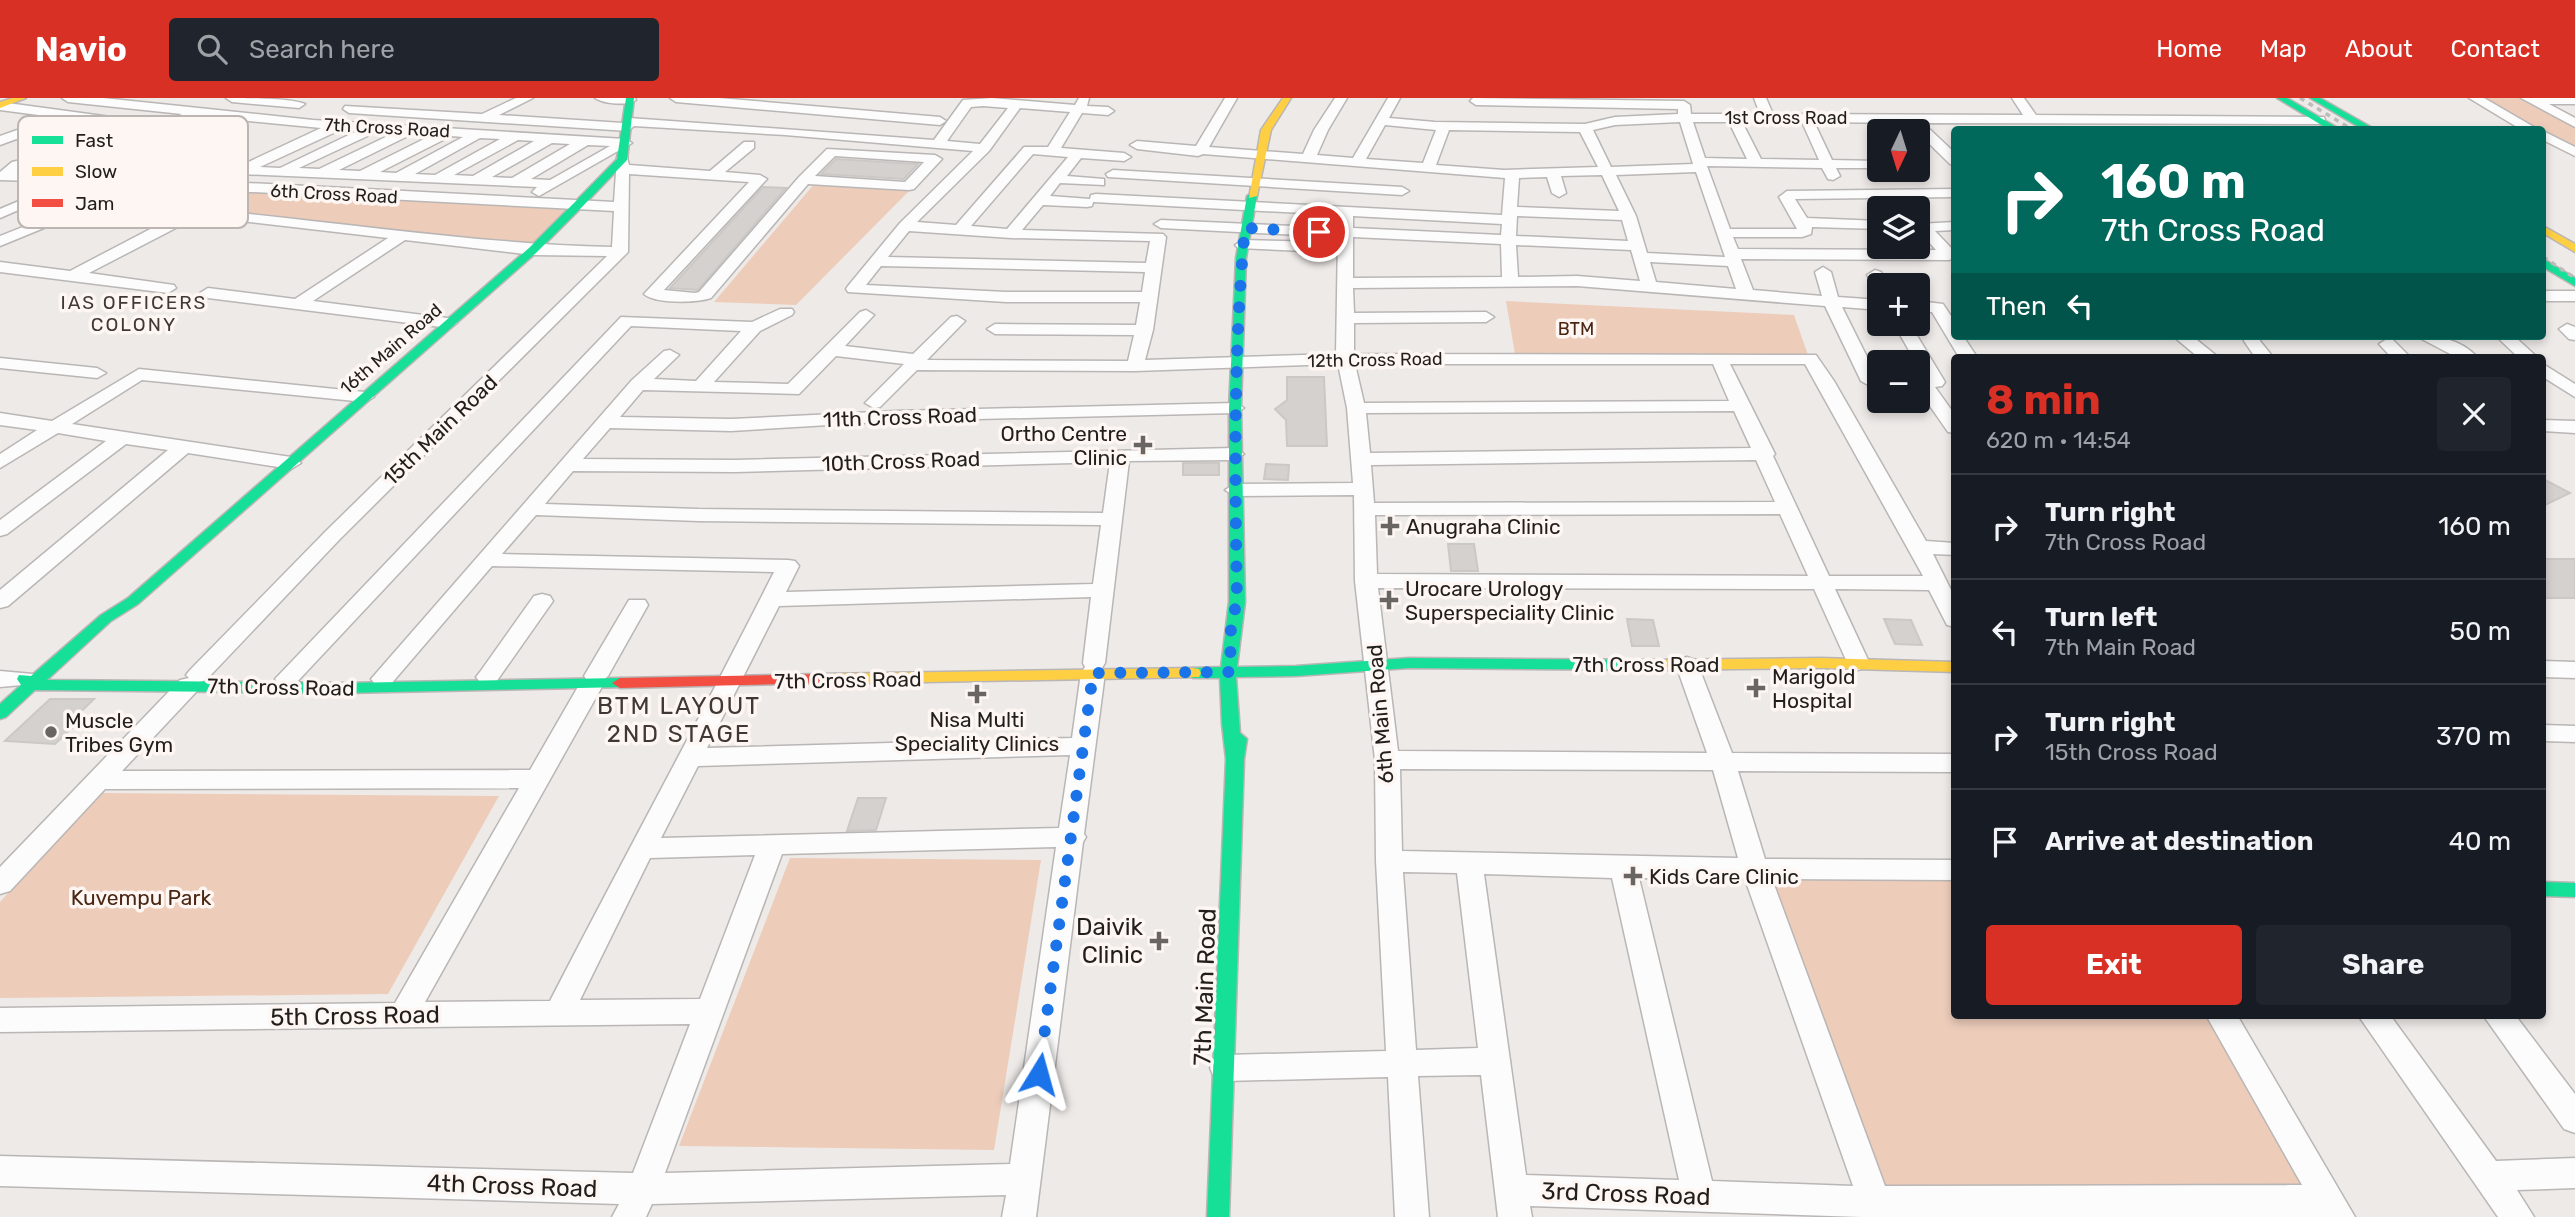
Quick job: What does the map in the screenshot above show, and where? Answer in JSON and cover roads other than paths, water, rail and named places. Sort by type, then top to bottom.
[{"type":"main road","name":"7th Main Road","points":[[1218,1217],[1235,759],[1240,735],[1237,667],[1244,625],[1237,602],[1234,454],[1243,245],[1266,130],[1287,98]]},
{"type":"main road","points":[[2281,98],[2329,126]]},
{"type":"main road","points":[[2314,98],[2345,113]]},
{"type":"main road","points":[[2324,98],[2366,126]]},
{"type":"main road","points":[[0,104],[18,102]]},
{"type":"main road","points":[[623,157],[630,112]]},
{"type":"main road","name":"16th Main Road","points":[[0,713],[41,680],[106,618],[133,601],[533,250],[623,157]]},
{"type":"main road","points":[[2546,231],[2575,249]]},
{"type":"main road","points":[[2546,264],[2575,283]]},
{"type":"main road","name":"7th Cross Road","points":[[193,681],[343,688],[1094,668],[1237,667],[1296,662],[1337,666],[1858,662],[1951,667]]},
{"type":"main road","name":"7th Cross Road","points":[[41,680],[488,677],[594,680]]},
{"type":"main road","name":"16th Main Road","points":[[0,732],[41,680]]},
{"type":"main road","points":[[2546,889],[2575,890]]},
{"type":"street","name":"7th Cross Road","points":[[68,98],[113,100],[246,116]]},
{"type":"street","points":[[232,98],[299,104]]},
{"type":"street","points":[[266,119],[314,98]]},
{"type":"street","points":[[313,124],[375,98]]},
{"type":"street","points":[[601,98],[630,112]]},
{"type":"street","points":[[677,98],[940,121]]},
{"type":"street","points":[[1052,152],[1086,98]]},
{"type":"street","points":[[1175,178],[1231,98]]},
{"type":"street","points":[[1308,159],[1321,130],[1341,98]]},
{"type":"street","points":[[1357,163],[1394,98]]},
{"type":"street","points":[[1760,98],[1768,118]]},
{"type":"street","points":[[2018,98],[2033,120]]},
{"type":"street","points":[[2475,98],[2526,126]]},
{"type":"street","points":[[2529,99],[2575,100]]},
{"type":"street","points":[[2529,99],[2575,123]]},
{"type":"street","points":[[0,117],[18,102],[44,113],[71,116],[113,100]]},
{"type":"street","points":[[938,144],[967,103],[985,100],[1017,104],[1036,102],[1108,111]]},
{"type":"street","points":[[1476,101],[1684,107],[1701,165],[1746,294]]},
{"type":"street","points":[[484,103],[511,105],[532,102]]},
{"type":"street","points":[[1017,104],[984,148],[905,226],[854,289],[1006,297],[1147,297]]},
{"type":"street","points":[[361,176],[511,105]]},
{"type":"street","name":"1st Cross Road","points":[[1379,121],[1444,126],[1585,128],[1684,107],[1768,118],[1912,119],[1943,114],[1983,120],[2319,120]]},
{"type":"street","points":[[151,116],[169,108]]},
{"type":"street","points":[[349,109],[483,117],[630,112]]},
{"type":"street","points":[[590,110],[630,112],[785,131],[984,148]]},
{"type":"street","points":[[187,116],[199,111]]},
{"type":"street","points":[[35,116],[44,113]]},
{"type":"street","points":[[1740,114],[1756,163]]},
{"type":"street","name":"7th Cross Road","points":[[248,116],[313,124],[586,140],[623,157]]},
{"type":"street","points":[[1806,118],[1840,194]]},
{"type":"street","points":[[1983,120],[1991,126]]},
{"type":"street","points":[[2090,120],[2099,126]]},
{"type":"street","points":[[0,128],[18,122]]},
{"type":"street","points":[[248,167],[338,125]]},
{"type":"street","points":[[1428,168],[1444,126]]},
{"type":"street","points":[[281,172],[374,127]]},
{"type":"street","points":[[1585,128],[1609,171],[1629,216],[1650,288]]},
{"type":"street","points":[[320,174],[411,129]]},
{"type":"street","points":[[397,178],[481,133]]},
{"type":"street","points":[[0,141],[18,135]]},
{"type":"street","points":[[437,179],[516,136]]},
{"type":"street","points":[[1930,137],[1951,157]]},
{"type":"street","points":[[2546,137],[2575,152]]},
{"type":"street","points":[[475,181],[550,138]]},
{"type":"street","points":[[514,183],[586,140]]},
{"type":"street","points":[[1796,142],[1819,142]]},
{"type":"street","points":[[714,175],[749,145]]},
{"type":"street","points":[[1137,145],[1512,173],[1756,163],[1867,165]]},
{"type":"street","points":[[960,231],[1030,150],[1078,153],[1106,150],[1124,157]]},
{"type":"street","points":[[522,202],[553,184],[623,157],[714,175],[759,178],[761,180],[653,293],[696,298],[705,295],[804,180],[835,152],[935,159],[909,187],[804,180]]},
{"type":"street","points":[[1011,234],[1078,153]]},
{"type":"street","points":[[1525,156],[1530,172]]},
{"type":"street","points":[[248,217],[533,250],[620,252],[623,157]]},
{"type":"street","points":[[3,177],[18,165]]},
{"type":"street","points":[[248,169],[553,184]]},
{"type":"street","points":[[1553,172],[1559,193]]},
{"type":"street","points":[[1510,282],[1512,173]]},
{"type":"street","points":[[1113,174],[1402,191]]},
{"type":"street","points":[[1057,179],[1100,182]]},
{"type":"street","name":"6th Cross Road","points":[[248,190],[621,207]]},
{"type":"street","points":[[1725,233],[1806,231],[1787,195],[1951,193]]},
{"type":"street","points":[[1039,200],[1249,205],[1345,231]]},
{"type":"street","points":[[0,214],[18,207]]},
{"type":"street","points":[[1243,245],[1345,231],[1511,216],[1629,216]]},
{"type":"street","points":[[1802,222],[1867,224]]},
{"type":"street","points":[[1930,225],[1951,226]]},
{"type":"street","points":[[905,226],[1011,234],[1245,228],[1345,231],[1509,247],[1574,261],[1650,288],[1867,304]]},
{"type":"street","points":[[0,241],[32,228]]},
{"type":"street","points":[[72,276],[164,228]]},
{"type":"street","points":[[1135,366],[1144,330],[1147,297],[1160,230]]},
{"type":"street","name":"6th Main Road","points":[[1345,231],[1345,359],[1356,408],[1364,499],[1366,581],[1387,760],[1388,861],[1412,1217]]},
{"type":"street","points":[[298,304],[402,235]]},
{"type":"street","points":[[1930,235],[1949,255],[1930,255]]},
{"type":"street","name":"15th Main Road","points":[[0,884],[333,535],[620,252]]},
{"type":"street","points":[[1346,283],[1510,282],[1574,261],[1639,252],[1733,258],[1867,256]]},
{"type":"street","points":[[878,261],[1153,268]]},
{"type":"street","points":[[0,267],[168,288]]},
{"type":"street","points":[[1823,272],[1832,303],[1867,366]]},
{"type":"street","points":[[2546,276],[2575,289]]},
{"type":"street","points":[[208,293],[449,323]]},
{"type":"street","points":[[2546,296],[2575,296]]},
{"type":"street","points":[[1930,307],[1937,307],[1951,330]]},
{"type":"street","points":[[701,387],[754,327],[786,312]]},
{"type":"street","points":[[638,384],[793,390],[866,315]]},
{"type":"street","points":[[1345,318],[1486,317]]},
{"type":"street","points":[[287,679],[626,321],[754,327]]},
{"type":"street","points":[[874,403],[957,321]]},
{"type":"street","points":[[995,329],[1144,330]]},
{"type":"street","points":[[2186,340],[2205,354]]},
{"type":"street","points":[[2434,340],[2463,354]]},
{"type":"street","points":[[2509,340],[2525,354]]},
{"type":"street","points":[[2387,344],[2398,354]]},
{"type":"street","name":"12th Cross Road","points":[[831,350],[916,363],[1135,366],[1345,359],[1810,359],[1825,381]]},
{"type":"street","points":[[383,679],[638,384],[670,355]]},
{"type":"street","points":[[1720,359],[1858,662]]},
{"type":"street","points":[[0,362],[97,373]]},
{"type":"street","points":[[2546,371],[2575,393]]},
{"type":"street","points":[[0,462],[53,426],[143,373],[365,397]]},
{"type":"street","points":[[1867,381],[1825,381],[1945,594]]},
{"type":"street","points":[[1930,382],[1951,383]]},
{"type":"street","points":[[1930,390],[1951,422]]},
{"type":"street","points":[[1356,408],[1742,406]]},
{"type":"street","name":"11th Cross Road","points":[[607,422],[731,425],[895,416],[1235,408]]},
{"type":"street","points":[[0,419],[187,445],[291,463]]},
{"type":"street","points":[[2546,425],[2575,426]]},
{"type":"street","points":[[0,530],[124,436]]},
{"type":"street","points":[[0,601],[187,445]]},
{"type":"street","points":[[1019,1217],[1073,837],[1120,454]]},
{"type":"street","name":"10th Cross Road","points":[[569,464],[664,467],[1120,454],[1234,454]]},
{"type":"street","points":[[1360,459],[1765,454]]},
{"type":"street","points":[[1235,489],[1364,499],[1789,508]]},
{"type":"street","points":[[530,509],[698,515],[1113,519]]},
{"type":"street","points":[[1919,547],[1951,549]]},
{"type":"street","points":[[487,560],[788,566],[559,1013]]},
{"type":"street","points":[[1366,581],[1823,582],[1945,594]]},
{"type":"street","points":[[772,599],[1103,590]]},
{"type":"street","points":[[488,677],[542,601]]},
{"type":"street","points":[[403,1015],[637,605]]},
{"type":"street","points":[[1687,665],[1723,763],[1754,867],[1877,1209]]},
{"type":"street","points":[[2546,669],[2575,670]]},
{"type":"street","name":"7th Cross Road","points":[[0,679],[41,680]]},
{"type":"street","points":[[2546,733],[2575,734]]},
{"type":"street","points":[[691,757],[1085,746]]},
{"type":"street","points":[[1387,760],[1951,763]]},
{"type":"street","points":[[98,780],[539,779]]},
{"type":"street","points":[[642,848],[1073,837]]},
{"type":"street","points":[[636,1203],[772,846]]},
{"type":"street","points":[[1388,861],[1623,868],[1951,870]]},
{"type":"street","points":[[1469,863],[1513,1203]]},
{"type":"street","points":[[1623,868],[1699,1196]]},
{"type":"street","name":"5th Cross Road","points":[[0,1020],[709,1011]]},
{"type":"street","points":[[2223,1019],[2333,1208]]},
{"type":"street","points":[[2377,1019],[2517,1217]]},
{"type":"street","points":[[2501,1019],[2575,1119]]},
{"type":"street","points":[[1225,1068],[1496,1061]]},
{"type":"street","name":"4th Cross Road","points":[[0,1171],[636,1203],[1024,1179]]},
{"type":"street","points":[[2489,1176],[2575,1173]]},
{"type":"street","name":"3rd Cross Road","points":[[1513,1203],[1699,1196],[1877,1209],[2333,1208]]},
{"type":"railway","points":[[2300,98],[2346,126]]},
{"type":"railway","points":[[2546,259],[2575,278]]},
{"type":"place","name":"Ortho Centre Clinic","points":[[1143,445]]},
{"type":"place","name":"Anugraha Clinic","points":[[1390,526]]},
{"type":"place","name":"Urocare Urology Superspeciality Clinic","points":[[1389,600]]},
{"type":"place","name":"Marigold Hospital","points":[[1756,688]]},
{"type":"place","name":"Nisa Multi Speciality Clinics","points":[[977,694]]},
{"type":"place","name":"Muscle Tribes Gym","points":[[51,732]]},
{"type":"place","name":"Kids Care Clinic","points":[[1633,876]]},
{"type":"place","name":"Daivik Clinic","points":[[1159,941]]},
{"type":"district","name":"IAS OFFICERS COLONY","points":[[134,313]]},
{"type":"district","name":"BTM LAYOUT 2ND STAGE","points":[[679,720]]},
{"type":"park label","name":"BTM","points":[[1576,329]]},
{"type":"park label","name":"Kuvempu Park","points":[[141,897]]}]
